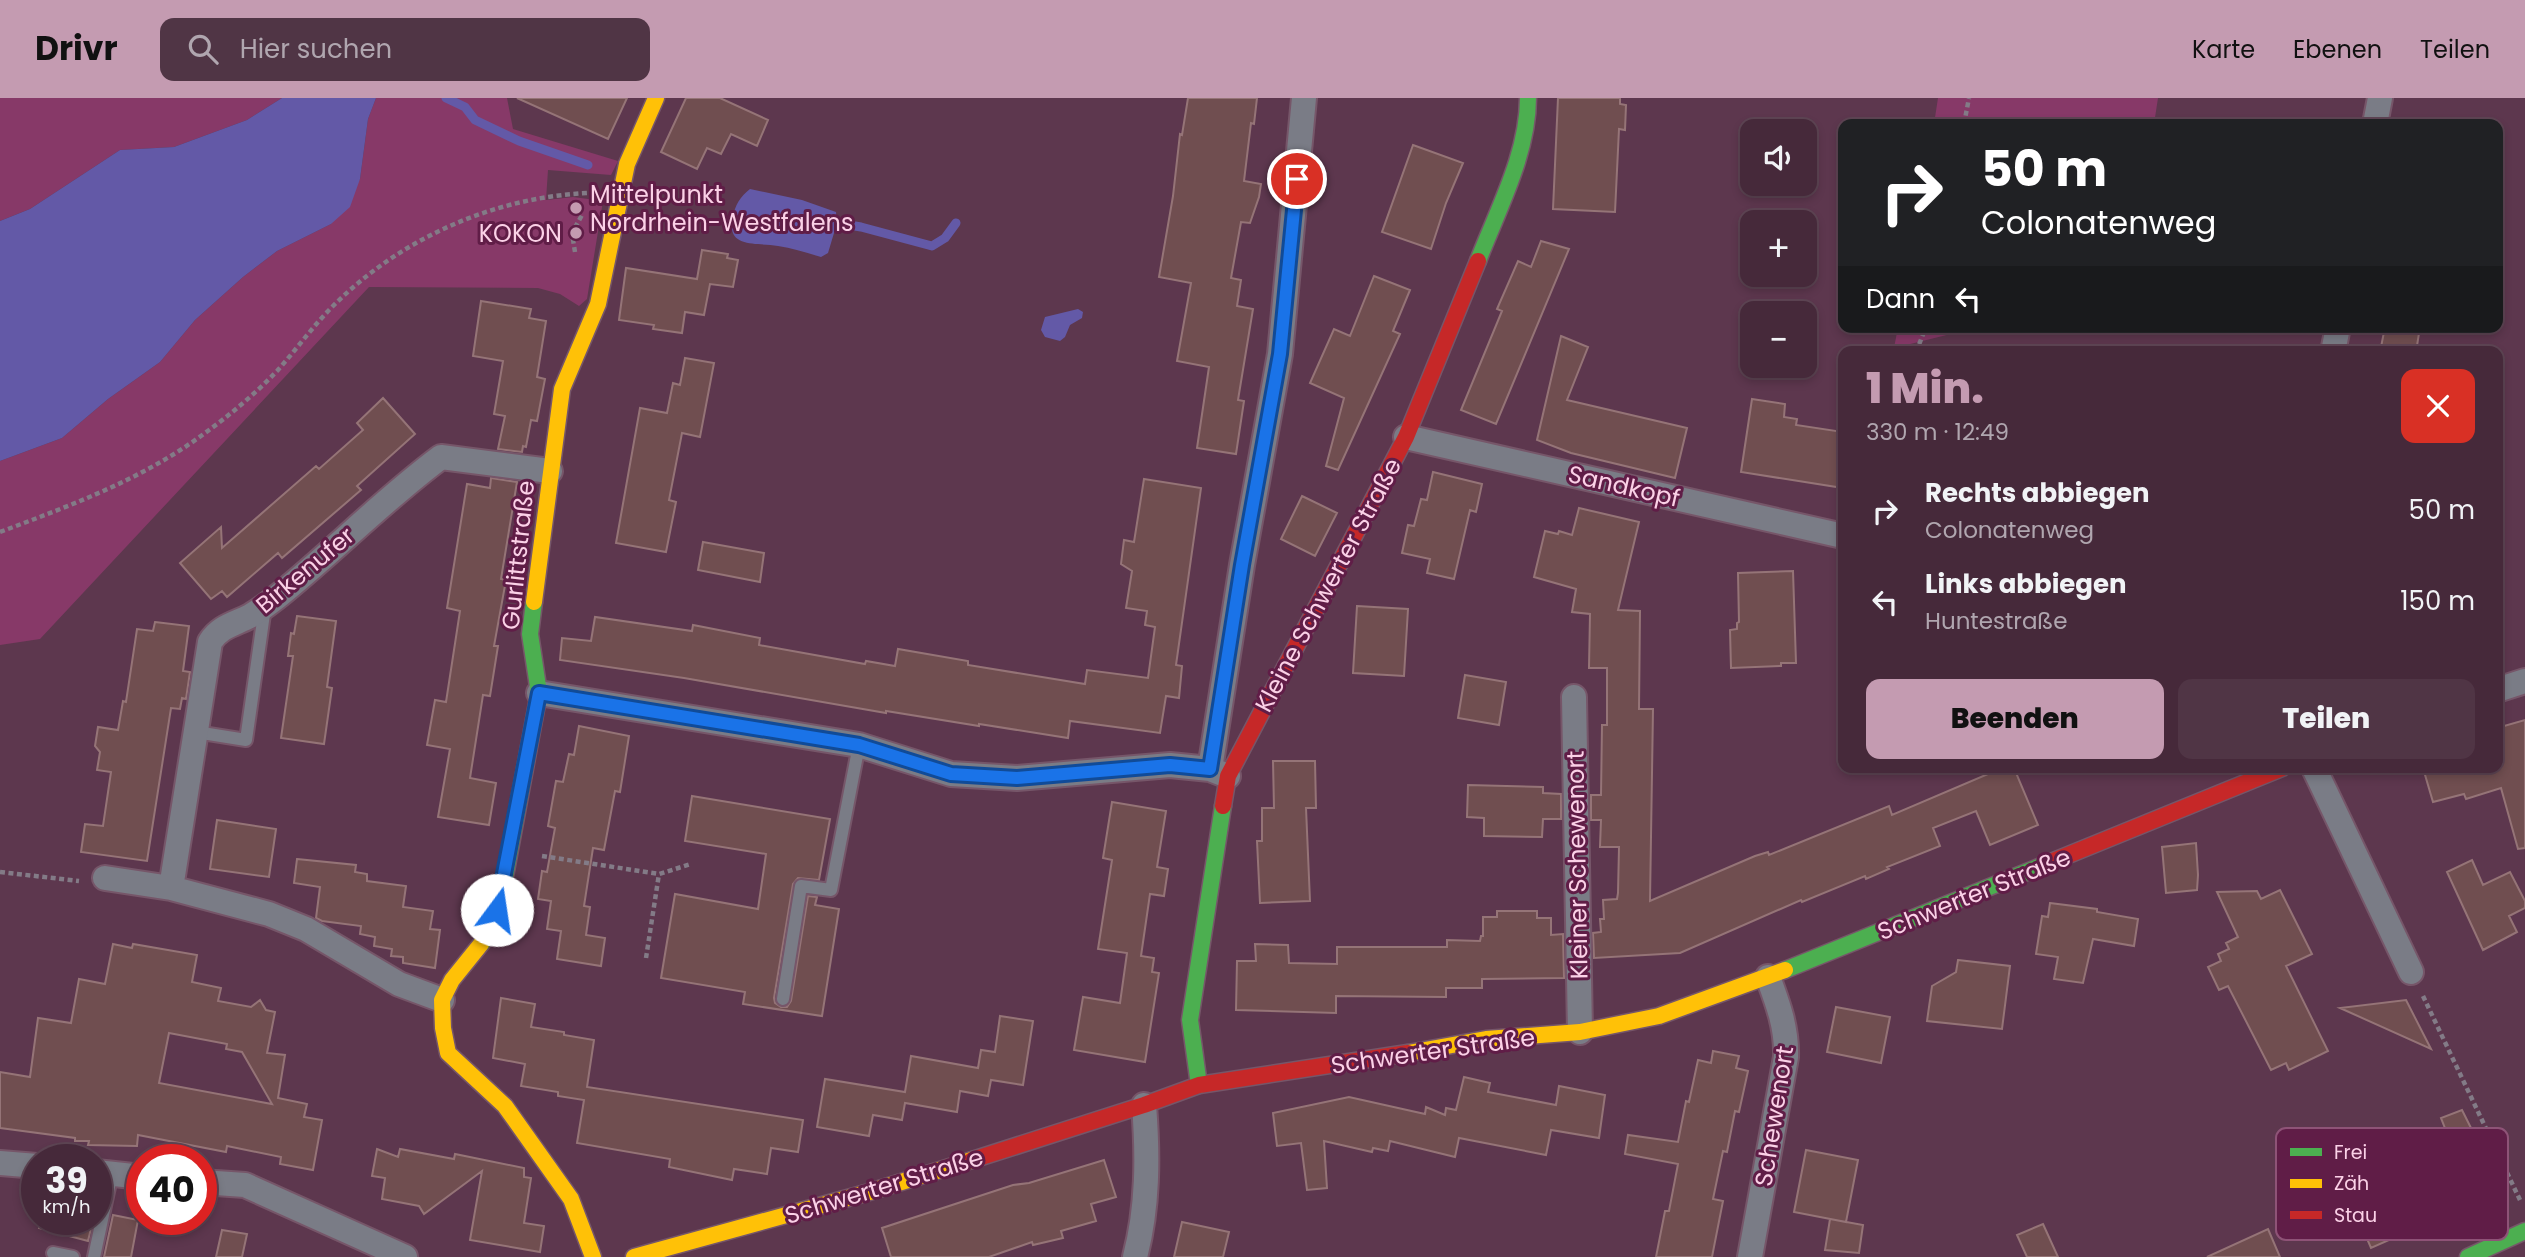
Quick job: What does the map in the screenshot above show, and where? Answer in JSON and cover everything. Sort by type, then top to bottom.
[{"type":"street","name":"Gurlittstraße","points":[[442,1000],[452,980],[491,933],[510,851],[539,693],[530,634],[562,389],[597,304],[627,164],[656,98]]},
{"type":"street","points":[[539,693],[859,745],[951,774],[1017,778],[1170,765],[1219,773],[1242,565],[1280,354],[1304,98]]},
{"type":"street","name":"Kleine Schwerter Straße","points":[[1199,1085],[1190,1020],[1219,773],[1272,689],[1406,437],[1516,166],[1528,113],[1528,98]]},
{"type":"street","points":[[2376,119],[2380,98]]},
{"type":"street","name":"Sandkopf","points":[[1406,437],[1838,535]]},
{"type":"street","name":"Birkenufer","points":[[172,888],[210,642],[221,629],[265,606],[441,457],[550,471]]},
{"type":"street","points":[[2503,688],[2525,681]]},
{"type":"street","name":"Kleiner Schewenort","points":[[1574,697],[1580,1032]]},
{"type":"street","points":[[2316,773],[2412,972]]},
{"type":"street","name":"Schwerter Straße","points":[[634,1257],[866,1193],[1199,1085],[1370,1060],[1486,1039],[1580,1032],[1659,1016],[1768,977],[2255,774]]},
{"type":"street","points":[[106,878],[172,888],[269,914],[306,929],[399,984],[442,1000],[443,1028],[448,1053],[505,1106],[570,1199],[593,1257]]},
{"type":"street","name":"Schewenort","points":[[1750,1257],[1786,1057],[1785,1028],[1768,977]]},
{"type":"street","points":[[1135,1257],[1140,1239],[1147,1177],[1144,1105]]},
{"type":"street","points":[[0,1163],[21,1165]]},
{"type":"street","points":[[217,1183],[245,1185],[405,1257]]},
{"type":"street","points":[[2508,1239],[2525,1231]]},
{"type":"street","points":[[2468,1257],[2505,1240]]},
{"type":"lane","points":[[196,732],[246,740],[265,606]]},
{"type":"lane","points":[[783,999],[801,887],[831,890],[859,745]]},
{"type":"lane","points":[[94,1257],[97,1235]]},
{"type":"lane","points":[[53,1253],[73,1257]]},
{"type":"path","points":[[1965,119],[1969,98]]},
{"type":"path","points":[[0,532],[72,505],[147,471],[205,433],[276,372],[332,307],[360,281],[382,264],[436,232],[474,215],[537,198],[620,191]]},
{"type":"path","points":[[510,851],[659,874],[691,864]]},
{"type":"path","points":[[0,872],[93,883],[106,878]]},
{"type":"path","points":[[646,958],[659,874]]},
{"type":"path","points":[[2412,972],[2486,1128]]},
{"type":"path","points":[[2508,1174],[2522,1203]]},
{"type":"shaded area","points":[[0,98],[282,98],[247,120],[174,147],[120,150],[30,209],[0,221]]},
{"type":"shaded area","points":[[282,98],[376,98],[368,119],[360,179],[350,207],[331,224],[277,251],[243,277],[195,320],[160,362],[108,399],[62,438],[0,461],[0,221],[30,209],[120,150],[174,147],[247,120]]},
{"type":"shaded area","points":[[376,98],[507,98],[513,129],[618,161],[611,175],[548,170],[546,200],[573,197],[603,201],[587,299],[579,306],[560,294],[538,288],[369,287],[40,639],[0,645],[0,461],[62,438],[108,399],[160,362],[195,320],[243,277],[277,251],[331,224],[360,179],[368,119]]},
{"type":"shaded area","points":[[1938,98],[2158,98],[2155,119],[1935,119]]},
{"type":"shaded area","points":[[750,189],[802,200],[836,212],[837,223],[828,253],[821,257],[789,248],[738,240],[732,228],[734,213],[738,202]]},
{"type":"shaded area","points":[[1078,309],[1083,312],[1082,318],[1070,325],[1065,337],[1060,341],[1045,337],[1041,330],[1045,317]]},
{"type":"shaded area","points":[[1897,333],[1955,333],[1902,346],[1894,346]]},
{"type":"building","points":[[517,98],[627,98],[608,139]]},
{"type":"building","points":[[686,98],[720,98],[768,120],[757,146],[731,134],[721,154],[707,148],[697,169],[661,152]]},
{"type":"building","points":[[1188,98],[1257,98],[1244,181],[1261,184],[1250,223],[1241,222],[1231,278],[1241,280],[1237,306],[1253,309],[1238,400],[1244,401],[1236,454],[1197,448],[1209,367],[1177,361],[1191,283],[1159,277],[1180,134],[1182,135]]},
{"type":"building","points":[[1558,98],[1620,98],[1620,104],[1626,105],[1625,130],[1619,129],[1615,212],[1553,209]]},
{"type":"building","points":[[1413,145],[1463,163],[1431,249],[1382,232]]},
{"type":"building","points":[[1541,241],[1569,249],[1496,424],[1461,410],[1502,311],[1497,309],[1518,261],[1531,267]]},
{"type":"building","points":[[702,250],[728,254],[727,258],[738,260],[733,287],[710,284],[704,315],[685,312],[682,333],[653,329],[654,325],[619,320],[626,268],[697,279]]},
{"type":"building","points":[[1374,276],[1410,290],[1393,331],[1400,334],[1338,470],[1326,466],[1344,398],[1310,383],[1334,329],[1350,336]]},
{"type":"building","points":[[481,301],[531,309],[529,318],[546,321],[537,377],[545,379],[537,421],[531,420],[526,447],[523,446],[522,452],[498,449],[505,416],[494,414],[503,361],[473,356]]},
{"type":"building","points":[[2384,333],[2419,333],[2417,346],[2381,346]]},
{"type":"building","points":[[1561,336],[1588,347],[1567,400],[1687,428],[1675,478],[1571,453],[1537,440]]},
{"type":"building","points":[[685,358],[714,363],[700,437],[682,433],[669,500],[676,502],[666,552],[616,543],[640,408],[667,413],[673,383],[680,385]]},
{"type":"building","points":[[383,398],[415,434],[357,486],[361,490],[282,558],[278,553],[227,597],[222,591],[211,599],[180,563],[221,527],[222,548],[316,466],[319,469],[363,430],[357,423]]},
{"type":"building","points":[[1752,399],[1785,404],[1784,417],[1797,419],[1796,425],[1838,431],[1838,487],[1741,472]]},
{"type":"building","points":[[1433,472],[1482,484],[1476,512],[1470,510],[1454,579],[1427,573],[1430,559],[1402,553],[1408,525],[1414,526],[1421,499],[1427,500]]},
{"type":"building","points":[[491,478],[517,482],[501,579],[506,580],[494,646],[498,646],[490,696],[483,695],[470,778],[496,783],[489,825],[438,817],[450,749],[427,745],[435,700],[446,702],[460,611],[447,608],[467,484],[490,488]]},
{"type":"building","points":[[1144,479],[1201,488],[1176,665],[1182,666],[1179,698],[1166,696],[1160,733],[1070,721],[1068,738],[886,713],[684,678],[560,660],[562,638],[591,641],[595,617],[692,631],[693,625],[760,638],[759,645],[865,664],[866,661],[895,666],[898,649],[968,661],[968,665],[1085,684],[1087,670],[1148,678],[1155,627],[1145,625],[1147,611],[1126,608],[1132,571],[1121,564],[1124,540],[1134,542]]},
{"type":"building","points":[[1302,496],[1337,513],[1315,556],[1281,539]]},
{"type":"building","points":[[1579,508],[1639,522],[1618,610],[1640,611],[1639,709],[1653,709],[1650,901],[1755,856],[1768,852],[1769,855],[1889,806],[1892,815],[1990,773],[2016,773],[2038,825],[1990,845],[1976,811],[1933,828],[1940,846],[1887,867],[1889,869],[1866,879],[1865,876],[1802,902],[1801,900],[1680,953],[1594,958],[1593,933],[1601,932],[1600,919],[1604,919],[1603,900],[1617,899],[1618,893],[1619,847],[1600,847],[1601,820],[1591,820],[1591,795],[1601,795],[1602,725],[1607,725],[1607,668],[1589,668],[1590,614],[1572,612],[1576,589],[1534,577],[1545,531],[1572,535]]},
{"type":"building","points":[[703,542],[764,553],[760,582],[698,570]]},
{"type":"building","points":[[1793,571],[1796,663],[1731,668],[1730,630],[1737,629],[1739,622],[1738,573]]},
{"type":"building","points":[[1357,606],[1408,609],[1404,676],[1353,673]]},
{"type":"building","points":[[297,616],[336,621],[327,687],[332,688],[324,744],[281,738],[293,656],[288,656],[291,633],[294,634]]},
{"type":"building","points":[[155,622],[189,626],[183,671],[190,672],[186,699],[182,698],[180,709],[171,708],[147,861],[81,852],[85,824],[103,826],[111,772],[97,770],[100,752],[95,746],[98,727],[118,730],[123,701],[126,702],[137,629],[153,631]]},
{"type":"building","points":[[1465,675],[1506,682],[1499,725],[1458,718]]},
{"type":"building","points":[[2525,720],[2525,848],[2518,849],[2501,788],[2466,799],[2464,794],[2433,802],[2424,773],[2503,773],[2503,726]]},
{"type":"building","points":[[579,726],[629,736],[620,792],[615,791],[604,850],[593,848],[584,906],[590,907],[586,935],[605,938],[601,966],[557,959],[561,931],[547,929],[551,901],[538,899],[542,871],[547,872],[555,828],[548,826],[556,781],[563,782],[569,754],[574,755]]},
{"type":"building","points":[[1273,761],[1315,761],[1316,808],[1306,808],[1310,901],[1260,903],[1257,841],[1262,841],[1262,808],[1274,808]]},
{"type":"building","points":[[1468,785],[1543,787],[1543,793],[1561,794],[1561,819],[1543,819],[1542,837],[1484,836],[1484,818],[1467,817]]},
{"type":"building","points":[[692,796],[830,819],[819,880],[798,878],[793,884],[774,998],[775,1003],[781,1007],[787,1007],[791,1001],[808,896],[817,897],[815,905],[839,909],[822,1016],[743,1004],[745,992],[661,978],[675,894],[758,909],[766,854],[685,841]]},
{"type":"building","points":[[1112,802],[1166,811],[1157,867],[1168,869],[1164,896],[1150,894],[1141,956],[1154,958],[1152,972],[1159,973],[1145,1062],[1074,1050],[1083,997],[1120,1003],[1127,953],[1098,949],[1112,860],[1103,858]]},
{"type":"building","points":[[217,820],[276,829],[269,877],[210,869]]},
{"type":"building","points":[[2196,843],[2197,890],[2166,893],[2162,847]]},
{"type":"building","points":[[297,859],[356,865],[355,872],[367,874],[367,881],[406,886],[403,907],[433,911],[430,929],[440,930],[435,968],[403,963],[403,957],[391,956],[392,949],[374,946],[375,937],[360,934],[361,926],[316,918],[320,887],[294,883]]},
{"type":"building","points":[[2472,860],[2483,885],[2510,872],[2525,901],[2525,908],[2509,916],[2517,932],[2483,950],[2447,872]]},
{"type":"building","points":[[2280,890],[2312,954],[2286,966],[2328,1051],[2289,1070],[2286,1063],[2271,1070],[2228,986],[2219,990],[2208,967],[2221,961],[2218,954],[2229,949],[2226,943],[2238,937],[2217,892],[2257,891],[2261,899]]},
{"type":"building","points":[[2050,903],[2097,909],[2097,912],[2138,919],[2134,946],[2093,939],[2083,983],[2054,979],[2058,957],[2036,954],[2042,916],[2048,917]]},
{"type":"building","points":[[1497,911],[1537,911],[1537,918],[1551,918],[1551,935],[1563,934],[1564,978],[1482,979],[1482,988],[1446,988],[1446,997],[1336,996],[1336,1013],[1236,1010],[1237,961],[1256,961],[1255,944],[1288,945],[1289,963],[1337,964],[1337,947],[1447,947],[1447,940],[1480,941],[1483,936],[1483,917],[1497,917]]},
{"type":"building","points":[[113,944],[132,948],[133,944],[197,955],[192,982],[221,988],[218,1001],[251,1007],[260,1000],[266,1010],[275,1012],[267,1053],[285,1055],[278,1098],[307,1104],[304,1117],[322,1120],[313,1170],[280,1164],[281,1157],[227,1146],[226,1152],[217,1150],[217,1144],[185,1144],[138,1135],[137,1144],[88,1144],[89,1141],[75,1141],[75,1138],[0,1128],[0,1072],[30,1077],[38,1018],[71,1023],[79,979],[105,984]],"holes":[[[169,1033],[227,1044],[226,1049],[242,1052],[272,1104],[159,1083]]]},
{"type":"building","points":[[1958,960],[2010,966],[2002,1029],[1927,1021],[1932,986],[1956,972]]},
{"type":"building","points":[[501,998],[535,1004],[531,1027],[594,1040],[587,1087],[803,1120],[798,1152],[771,1148],[767,1174],[734,1169],[732,1180],[669,1167],[670,1159],[577,1143],[584,1100],[558,1096],[558,1092],[521,1086],[525,1064],[493,1058]]},
{"type":"building","points":[[2406,1000],[2431,1049],[2340,1008]]},
{"type":"building","points":[[1836,1007],[1890,1017],[1881,1063],[1827,1052]]},
{"type":"building","points":[[1000,1016],[1033,1021],[1023,1085],[991,1080],[988,1096],[960,1091],[957,1112],[905,1103],[902,1120],[873,1115],[869,1136],[817,1127],[825,1079],[905,1092],[911,1056],[978,1068],[981,1050],[995,1052]]},
{"type":"building","points":[[1713,1051],[1739,1056],[1736,1068],[1748,1071],[1739,1112],[1735,1111],[1727,1152],[1723,1151],[1713,1199],[1723,1201],[1712,1257],[1656,1257],[1678,1164],[1625,1154],[1628,1135],[1678,1142],[1698,1060],[1711,1063]]},
{"type":"building","points":[[1464,1077],[1490,1083],[1488,1092],[1556,1105],[1559,1086],[1605,1095],[1599,1138],[1551,1130],[1546,1155],[1459,1138],[1455,1157],[1390,1141],[1388,1151],[1373,1148],[1372,1152],[1324,1141],[1327,1188],[1307,1190],[1301,1143],[1277,1146],[1273,1113],[1349,1097],[1425,1114],[1426,1107],[1445,1115],[1446,1108],[1456,1110]]},
{"type":"building","points":[[2462,1110],[2471,1128],[2445,1128],[2441,1118]]},
{"type":"building","points":[[377,1149],[398,1157],[400,1149],[454,1159],[455,1154],[524,1168],[524,1177],[531,1178],[524,1223],[544,1226],[540,1252],[470,1240],[482,1171],[424,1214],[419,1206],[382,1199],[385,1178],[372,1176]]},
{"type":"building","points":[[1806,1150],[1858,1160],[1846,1222],[1794,1212]]},
{"type":"building","points":[[1104,1160],[1116,1197],[1091,1204],[1096,1221],[1061,1231],[1063,1238],[1033,1245],[1032,1242],[989,1257],[891,1257],[882,1228],[1013,1185],[1029,1183]]},
{"type":"building","points":[[113,1215],[126,1218],[126,1235],[135,1235],[131,1257],[104,1257],[109,1235],[112,1235]]},
{"type":"building","points":[[1830,1219],[1863,1225],[1859,1253],[1825,1250]]},
{"type":"building","points":[[1182,1222],[1229,1232],[1223,1257],[1174,1257]]},
{"type":"building","points":[[2043,1224],[2058,1257],[2027,1257],[2017,1235]]},
{"type":"building","points":[[2268,1229],[2280,1257],[2207,1257]]},
{"type":"building","points":[[222,1230],[247,1234],[242,1257],[216,1257]]},
{"type":"building","points":[[65,1235],[89,1235],[88,1241]]},
{"type":"building","points":[[2368,1240],[2389,1240],[2371,1248]]},
{"type":"waterway","points":[[446,98],[465,107],[475,120],[519,141],[588,165]]},
{"type":"waterway","points":[[837,223],[932,246],[945,238],[956,223]]},
{"type":"traffic: fast","points":[[1478,261],[1517,160],[1527,119],[1528,98]]},
{"type":"traffic: fast","points":[[481,944],[490,933],[503,887],[539,693],[530,634],[534,602]]},
{"type":"traffic: fast","points":[[1199,1085],[1190,1020],[1223,806]]},
{"type":"traffic: fast","points":[[1785,970],[2051,862]]},
{"type":"traffic: fast","points":[[2508,1239],[2525,1231]]},
{"type":"traffic: fast","points":[[2468,1257],[2505,1240]]},
{"type":"traffic: slow","points":[[534,602],[562,389],[598,304],[627,164],[656,98]]},
{"type":"traffic: slow","points":[[481,944],[452,980],[442,1000],[443,1028],[448,1053],[505,1106],[571,1199],[593,1257]]},
{"type":"traffic: slow","points":[[1408,1053],[1486,1039],[1580,1032],[1659,1016],[1785,970]]},
{"type":"traffic: slow","points":[[634,1257],[866,1193],[972,1160]]},
{"type":"traffic: jam","points":[[1223,806],[1228,776],[1406,437],[1478,261]]},
{"type":"traffic: jam","points":[[2051,862],[2270,773]]},
{"type":"traffic: jam","points":[[972,1160],[1199,1085],[1408,1053]]},
{"type":"place","name":"Mittelpunkt Nordrhein-Westfalens","points":[[576,208]]},
{"type":"place","name":"KOKON","points":[[576,233]]},
{"type":"route","points":[[497,910],[539,693],[859,745],[951,774],[1017,778],[1170,765],[1210,769],[1242,565],[1280,354],[1297,179]]}]
